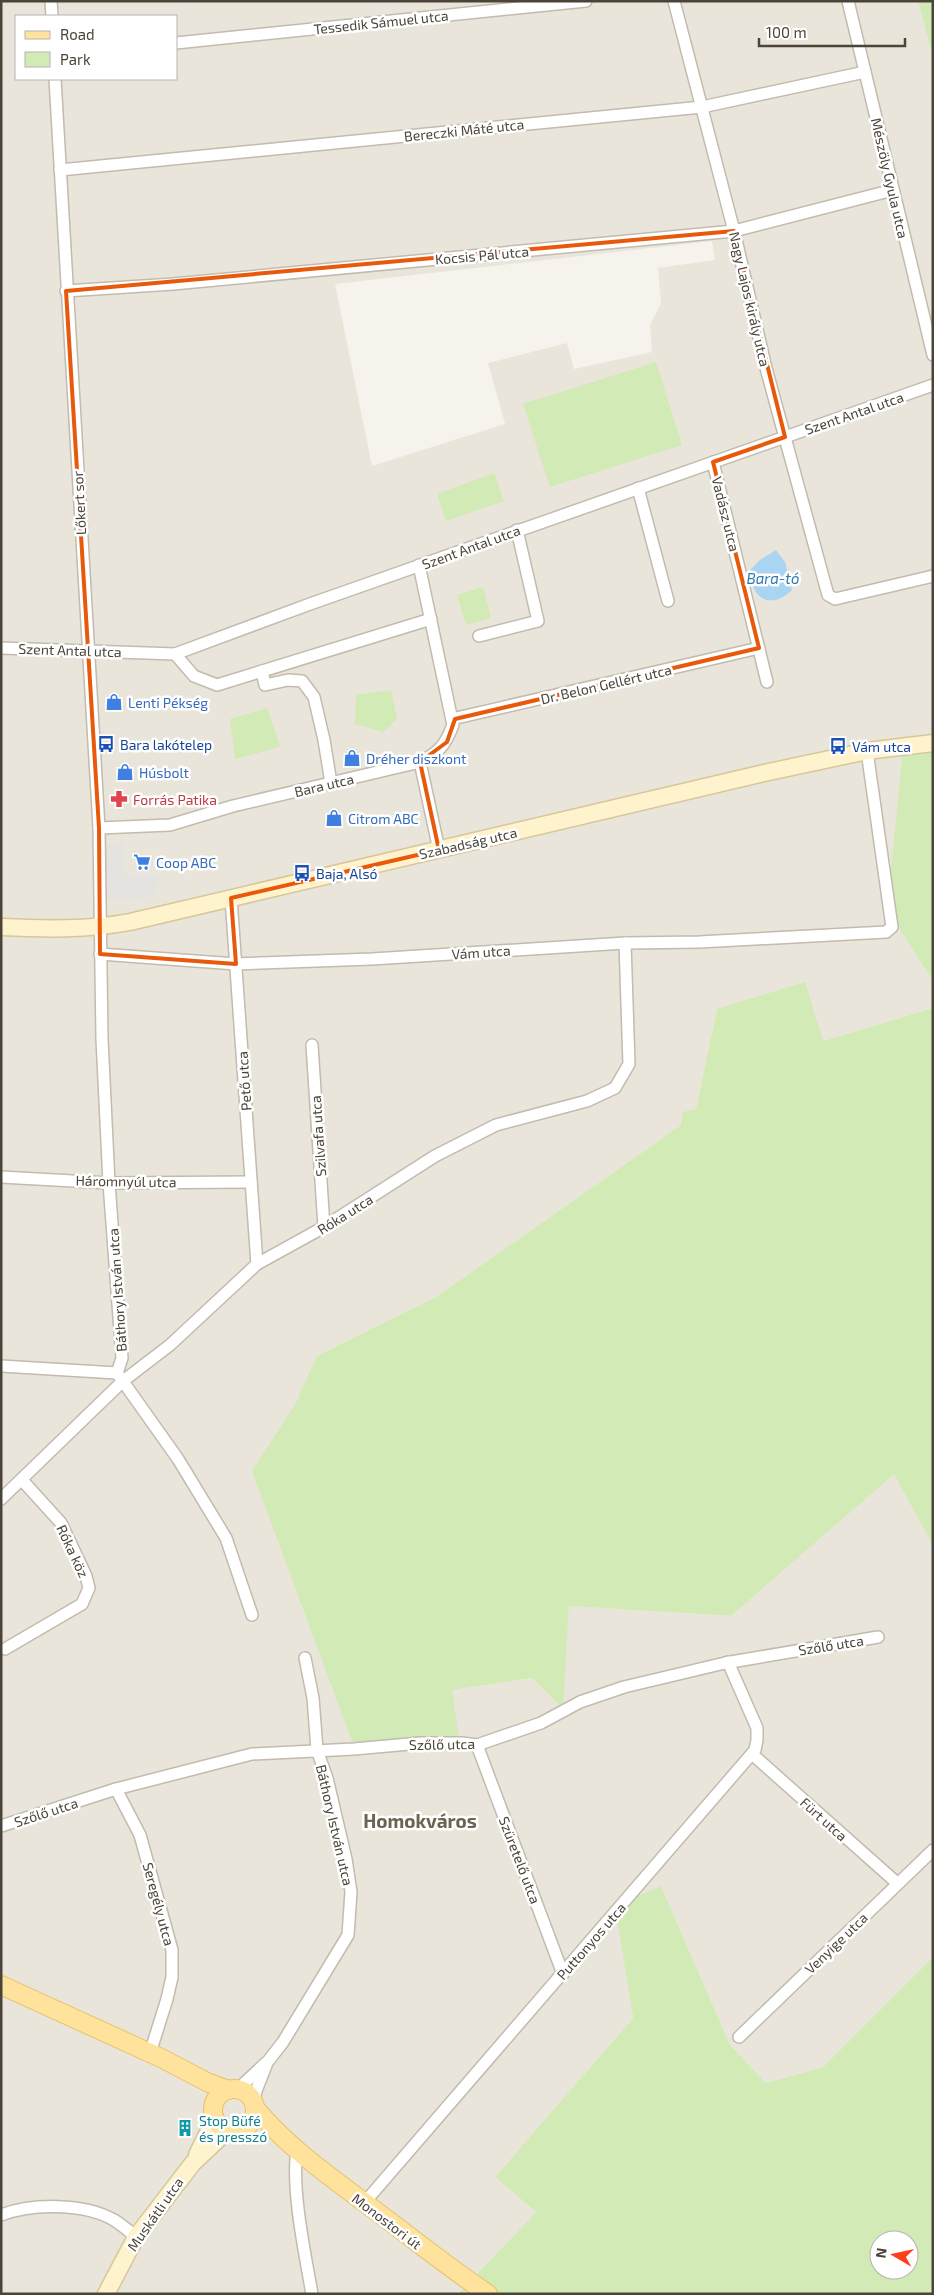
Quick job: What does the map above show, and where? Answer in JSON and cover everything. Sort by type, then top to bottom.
[{"type":"main road","name":"Szabadság utca","points":[[1,927],[56,929],[102,927],[764,773],[867,752],[933,743]]},
{"type":"main road","points":[[1,1985],[150,2053],[179,2069],[233,2089],[245,2091],[255,2105],[252,2123],[246,2128],[234,2132],[222,2128],[214,2111],[179,2069]]},
{"type":"main road","points":[[214,2111],[219,2095],[233,2089]]},
{"type":"main road","name":"Monostori út","points":[[255,2105],[293,2148],[444,2264],[488,2294]]},
{"type":"main road","name":"Muskátli utca","points":[[193,2163],[214,2111]]},
{"type":"main road","name":"Monostori út","points":[[246,2128],[265,2133],[293,2148]]},
{"type":"main road","name":"Muskátli utca","points":[[106,2294],[136,2237],[193,2163],[228,2130]]},
{"type":"street","points":[[51,1],[52,15]]},
{"type":"street","name":"Tessedik Sámuel utca","points":[[178,43],[586,1]]},
{"type":"street","name":"Nagy Lajos király utca","points":[[674,1],[734,231],[766,368],[828,595],[835,599],[933,576]]},
{"type":"street","name":"Mészöly Gyula utca","points":[[848,1],[933,355]]},
{"type":"street","name":"Bereczki Máté utca","points":[[60,170],[702,107],[865,72]]},
{"type":"street","name":"Lőkert sor","points":[[55,80],[99,828],[102,927]]},
{"type":"street","name":"Kocsis Pál utca","points":[[66,291],[183,283],[734,231],[893,190]]},
{"type":"street","name":"Szent Antal utca","points":[[1,648],[175,654],[517,530],[933,385]]},
{"type":"street","name":"Vadász utca","points":[[712,462],[767,682]]},
{"type":"street","points":[[638,488],[668,601]]},
{"type":"street","points":[[479,636],[538,621],[517,530]]},
{"type":"street","name":"Bara utca","points":[[99,828],[170,825],[233,806],[420,762],[434,755],[447,742],[453,725],[419,565]]},
{"type":"street","points":[[175,654],[194,676],[217,685],[431,619]]},
{"type":"street","name":"Dr. Belon Gellért utca","points":[[452,719],[760,648]]},
{"type":"street","points":[[262,671],[265,686],[288,680],[302,681],[314,697],[331,783]]},
{"type":"street","name":"Vám utca","points":[[100,954],[236,964],[372,959],[625,943],[698,942],[886,932],[892,927],[867,752]]},
{"type":"street","points":[[420,762],[439,850]]},
{"type":"street","name":"Pető utca","points":[[231,898],[257,1264]]},
{"type":"street","name":"Báthory István utca","points":[[102,927],[100,954],[102,1039],[109,1183],[122,1358],[120,1377]]},
{"type":"street","name":"Róka utca","points":[[1,1499],[22,1480],[120,1377],[170,1344],[257,1264],[324,1227],[435,1156],[496,1125],[587,1101],[615,1088],[628,1064],[625,943]]},
{"type":"street","name":"Szilvafa utca","points":[[312,1045],[324,1227]]},
{"type":"street","name":"Háromnyúl utca","points":[[1,1177],[109,1183],[251,1182]]},
{"type":"street","points":[[1,1366],[120,1377],[178,1459],[226,1538],[252,1615]]},
{"type":"street","name":"Róka köz","points":[[5,1649],[82,1604],[89,1588],[86,1576],[61,1523],[22,1480]]},
{"type":"street","name":"Szőlő utca","points":[[1,1826],[116,1789],[252,1754],[354,1749],[420,1743],[462,1743],[478,1746],[541,1723],[580,1702],[624,1686],[728,1662],[878,1637]]},
{"type":"street","name":"Báthory István utca","points":[[233,2089],[269,2060],[283,2042],[348,1935],[351,1892],[346,1859],[327,1778],[317,1750],[313,1698],[305,1658]]},
{"type":"street","points":[[728,1662],[756,1728],[757,1740],[752,1754]]},
{"type":"street","name":"Szüretelő utca","points":[[478,1746],[563,1974]]},
{"type":"street","name":"Fürt utca","points":[[752,1754],[897,1884]]},
{"type":"street","name":"Puttonyos utca","points":[[365,2202],[752,1754]]},
{"type":"street","name":"Seregély utca","points":[[116,1789],[140,1835],[172,1950],[172,1977],[150,2053]]},
{"type":"street","name":"Venyige utca","points":[[739,2037],[933,1850]]},
{"type":"street","name":"Báthory István utca","points":[[255,2105],[256,2091],[269,2060]]},
{"type":"street","points":[[293,2148],[297,2192],[312,2294]]},
{"type":"street","points":[[1,2215],[23,2208],[68,2208],[93,2212],[114,2220],[136,2237]]},
{"type":"highlighted area","points":[[734,231],[785,437],[713,462],[759,648],[455,719],[447,742],[420,762],[439,850],[231,898],[236,964],[100,954],[99,828],[66,291]]},
{"type":"shaded area","points":[[1,1],[918,1],[933,59],[933,747],[887,910],[933,981],[933,1008],[823,1041],[717,1009],[696,1109],[681,1125],[436,1297],[317,1356],[300,1398],[452,1690],[532,1678],[562,1708],[569,1606],[731,1616],[894,1473],[933,1546],[933,1957],[823,2067],[766,2083],[730,2045],[661,1886],[617,1912],[633,2018],[495,2177],[536,2212],[458,2294],[1,2294]],"holes":[[[712,241],[715,260],[658,268],[661,303],[650,325],[652,352],[574,369],[567,343],[488,363],[505,424],[372,466],[335,284]]]},
{"type":"shaded area","points":[[104,844],[124,844],[125,876],[160,875],[155,896],[126,899],[106,898]]},
{"type":"green space","points":[[918,1],[933,1],[933,59]]},
{"type":"green space","points":[[656,362],[682,445],[550,487],[523,404]]},
{"type":"green space","points":[[494,473],[504,501],[446,521],[437,494]]},
{"type":"green space","points":[[483,587],[491,618],[466,625],[457,595]]},
{"type":"green space","points":[[391,690],[397,719],[383,732],[355,724],[356,695]]},
{"type":"green space","points":[[267,708],[280,747],[235,759],[230,719]]},
{"type":"green space","points":[[933,747],[933,981],[887,910],[903,748]]},
{"type":"green space","points":[[805,982],[823,1041],[933,1008],[933,1546],[894,1474],[731,1616],[569,1606],[563,1709],[532,1678],[452,1690],[459,1738],[356,1752],[252,1471],[299,1398],[317,1356],[436,1297],[681,1125],[683,1112],[696,1109],[717,1009]]},
{"type":"green space","points":[[661,1886],[730,2045],[766,2083],[823,2067],[933,1957],[933,2294],[458,2294],[536,2212],[495,2177],[633,2018],[615,1906]]},
{"type":"water","name":"Bara-tó","points":[[776,550],[785,562],[792,590],[782,598],[771,600],[760,597],[756,592],[753,586],[758,583],[758,579],[751,575],[750,570],[760,560]]},
{"type":"place","name":"Lenti Pékség","points":[[114,702]]},
{"type":"place","name":"Bara lakótelep","points":[[106,744]]},
{"type":"place","name":"Vám utca","points":[[838,746]]},
{"type":"place","name":"Dréher diszkont","points":[[352,758]]},
{"type":"place","name":"Húsbolt","points":[[125,772]]},
{"type":"place","name":"Forrás Patika","points":[[119,799]]},
{"type":"place","name":"Citrom ABC","points":[[334,818]]},
{"type":"place","name":"Coop ABC","points":[[142,862]]},
{"type":"place","name":"Baja, Alsó","points":[[302,873]]},
{"type":"place","name":"Stop Büfé és presszó","points":[[185,2128]]},
{"type":"district","name":"Homokváros","points":[[420,1820]]}]
